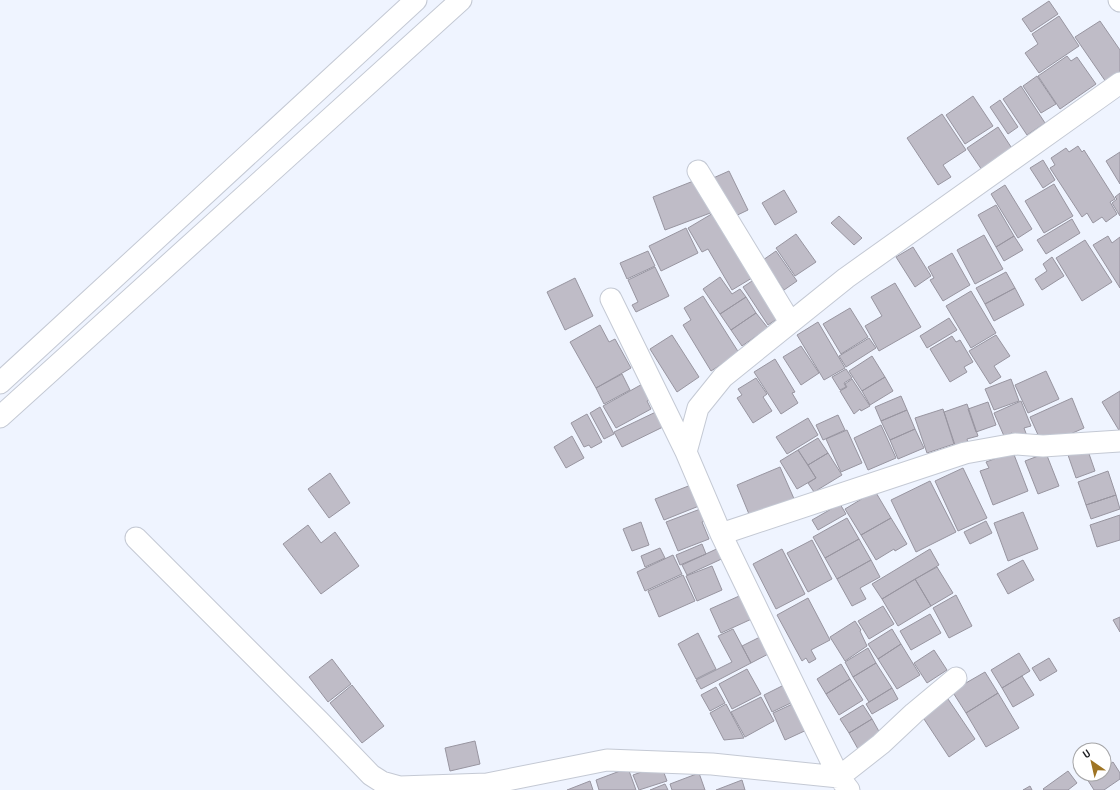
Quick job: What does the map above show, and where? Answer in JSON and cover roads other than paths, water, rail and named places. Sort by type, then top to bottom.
[{"type":"street","points":[[0,417],[78,329],[416,0]]},
{"type":"street","points":[[0,383],[78,329],[461,0]]},
{"type":"street","points":[[686,452],[698,408],[723,377],[846,278],[1120,83]]},
{"type":"street","points":[[698,171],[790,322]]},
{"type":"street","points":[[611,299],[686,452],[721,534],[774,646],[844,783]]},
{"type":"street","points":[[721,534],[965,453],[1015,444],[1043,446],[1120,441]]},
{"type":"street","points":[[136,538],[319,720],[371,775],[382,782],[400,787],[487,784],[607,760],[712,764],[844,783]]},
{"type":"street","points":[[844,783],[881,744],[914,713],[956,678]]}]
